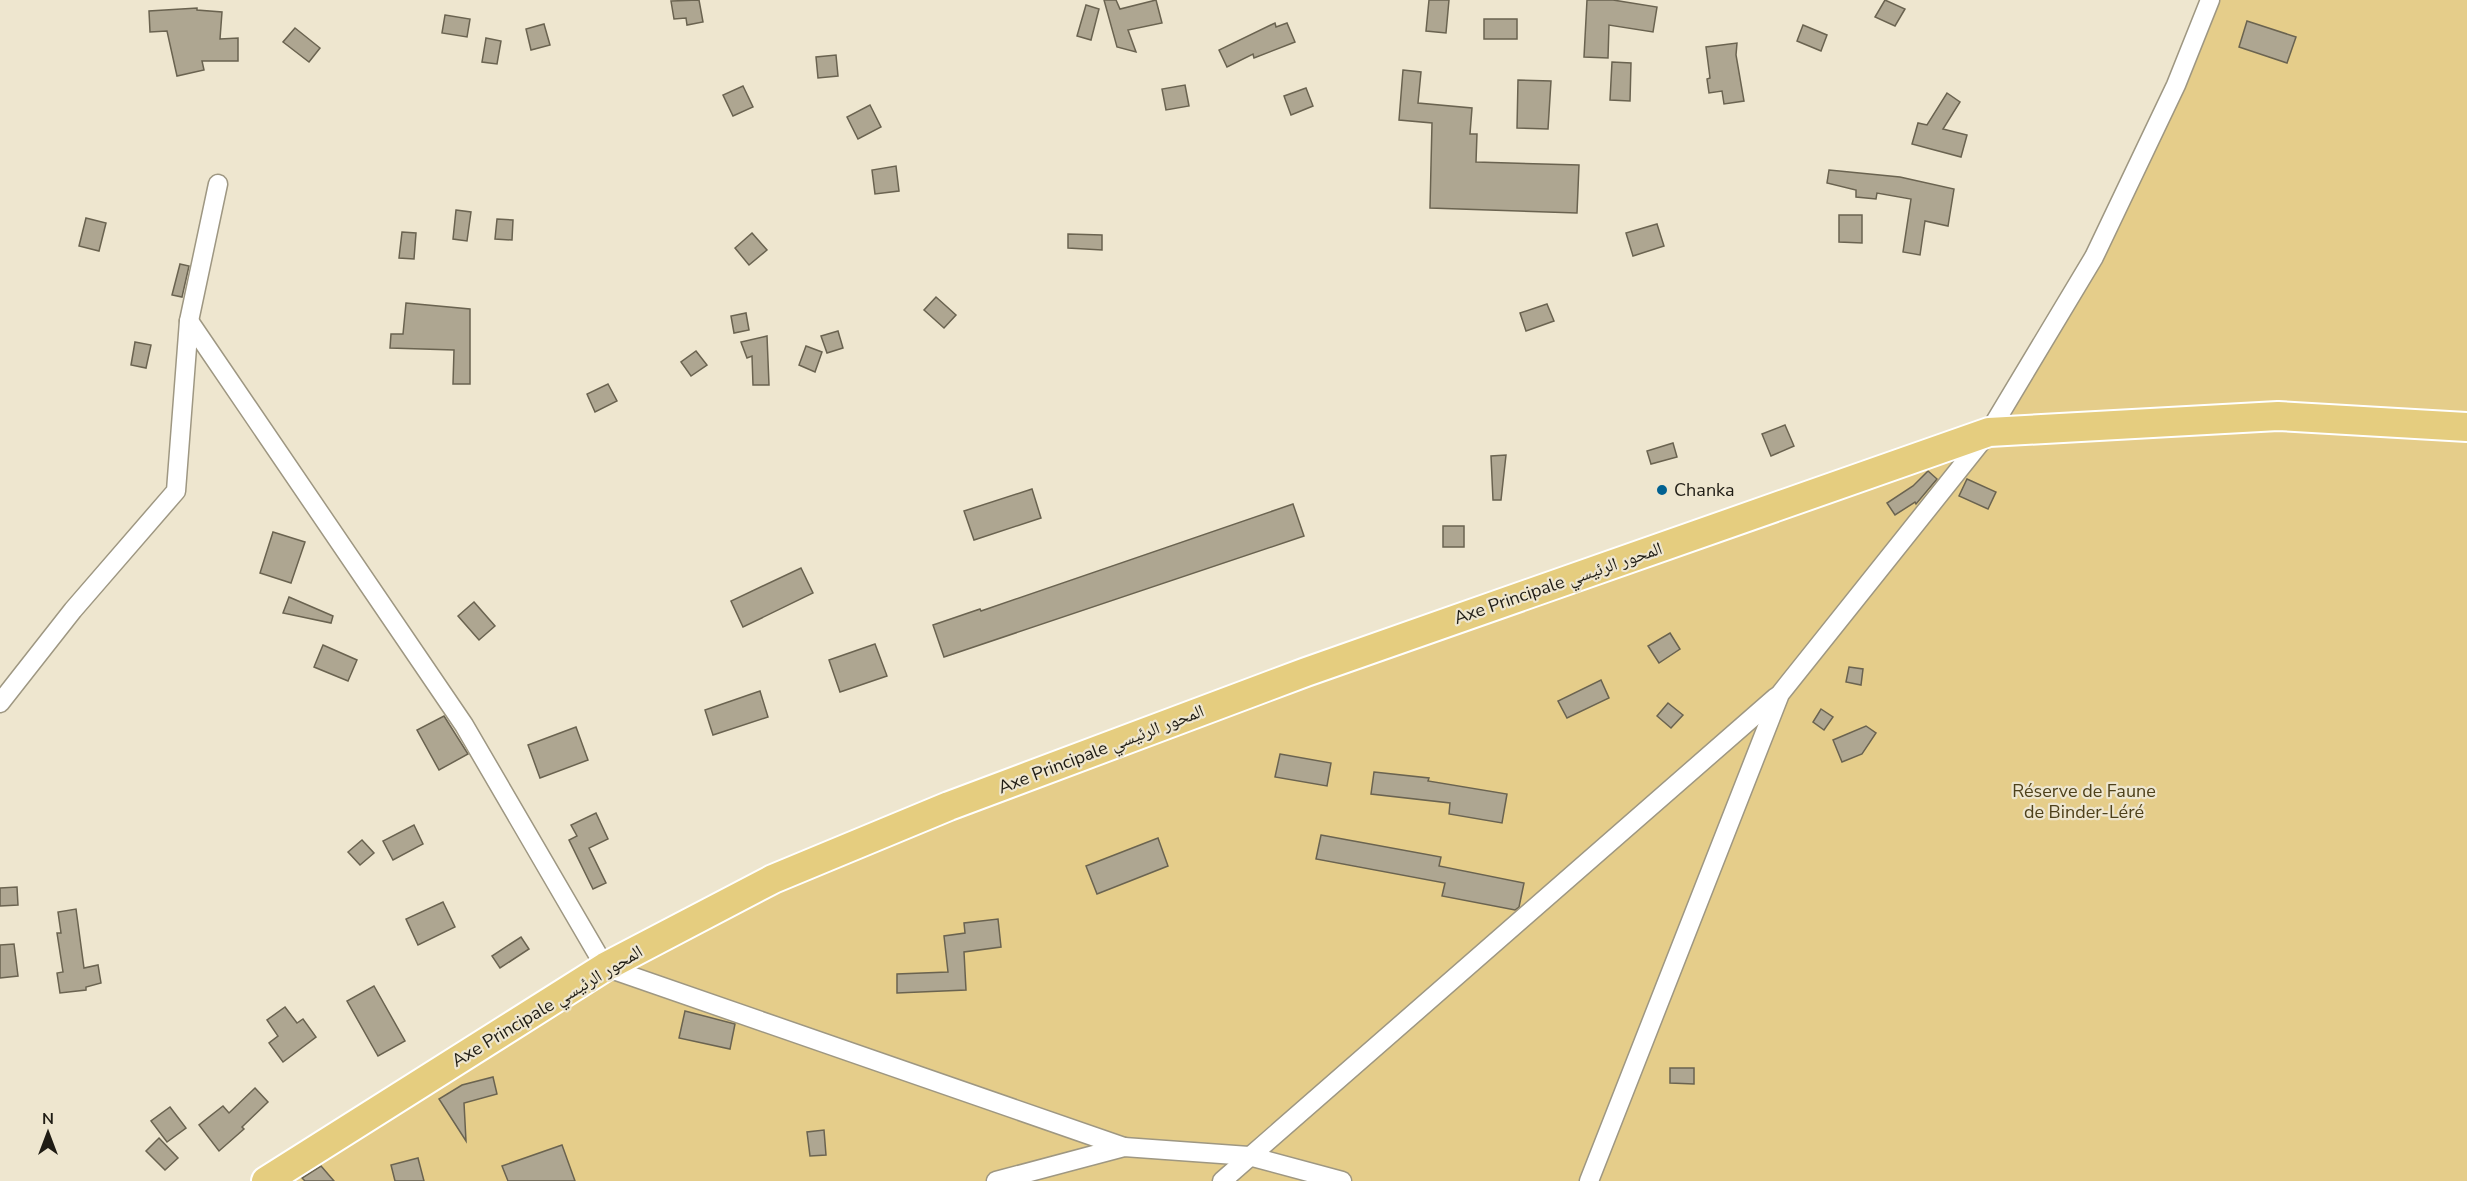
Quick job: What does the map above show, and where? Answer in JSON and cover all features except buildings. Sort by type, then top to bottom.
[{"type":"main road","name":"Axe Principale المحور الرئيسي","points":[[266,1181],[605,967],[773,879],[949,806],[1306,672],[1989,432],[2278,416],[2467,427]]},
{"type":"street","points":[[1222,1181],[1780,694],[1989,432],[2094,257],[2176,85],[2210,0]]},
{"type":"street","points":[[0,703],[73,610],[176,491],[189,321],[218,184]]},
{"type":"street","points":[[189,321],[464,725],[605,967],[1124,1147],[1249,1156],[1342,1181]]},
{"type":"street","points":[[1589,1181],[1780,694]]},
{"type":"street","points":[[996,1181],[1124,1147]]},
{"type":"green space","name":"Réserve de Faune de Binder-Léré","points":[[2210,0],[2467,0],[2467,1181],[266,1181],[773,879],[1989,432],[2094,257]]},
{"type":"place","name":"Chanka","points":[[1662,490]]}]
